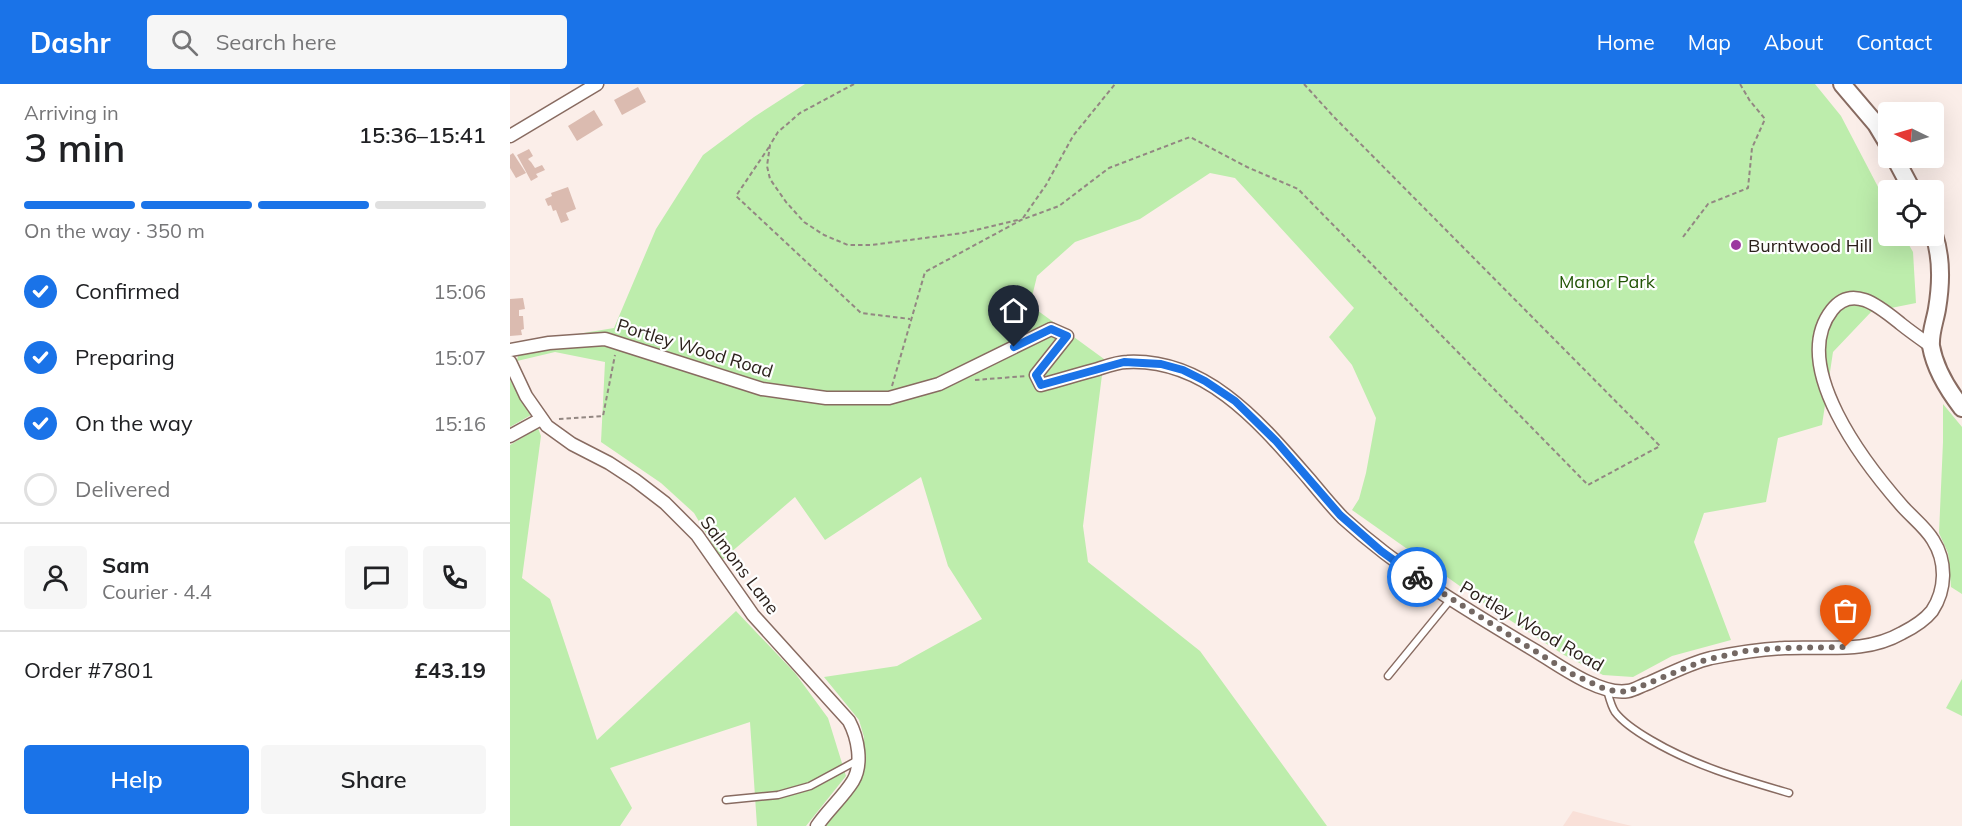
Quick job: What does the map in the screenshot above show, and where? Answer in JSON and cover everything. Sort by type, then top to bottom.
[{"type":"street","points":[[510,136],[597,84]]},
{"type":"street","points":[[1842,84],[1878,127]]},
{"type":"street","points":[[1936,246],[1940,281],[1931,346],[1938,369],[1950,392],[1962,408]]},
{"type":"street","name":"Portley Wood Road","points":[[510,350],[549,342],[605,339],[762,389],[826,398],[889,398],[939,384],[1051,329],[1067,336],[1036,375],[1041,385],[1124,362],[1161,364],[1183,370],[1205,381],[1235,401],[1276,441],[1340,515],[1381,551],[1451,599],[1570,673],[1607,690],[1627,692],[1705,660],[1745,651],[1867,647],[1891,640],[1919,624],[1930,613],[1940,597],[1944,580],[1942,560],[1934,541],[1901,505],[1839,418],[1824,386],[1819,342],[1824,320],[1837,303],[1850,297],[1867,300],[1931,346]]},
{"type":"street","name":"Salmons Lane","points":[[510,362],[526,396],[541,419],[554,432],[635,480],[665,503],[697,535],[753,615],[849,721],[856,733],[858,760],[854,780],[817,826]]},
{"type":"street","points":[[510,436],[541,419]]},
{"type":"lane","points":[[1388,676],[1451,599]]},
{"type":"lane","points":[[1607,690],[1614,711],[1635,731],[1656,743],[1682,757],[1724,774],[1789,793]]},
{"type":"lane","points":[[726,800],[778,795],[810,786],[858,760]]},
{"type":"path","points":[[854,84],[800,113],[778,132],[736,196],[861,313],[910,319]]},
{"type":"path","points":[[770,145],[767,166],[770,179],[804,222],[824,235],[848,245],[871,245],[963,233],[1022,220],[1046,184],[1073,136],[1115,84]]},
{"type":"path","points":[[889,398],[925,272],[1022,220],[1059,206],[1109,168],[1190,137],[1247,167],[1298,189],[1588,484],[1660,447],[1304,84]]},
{"type":"path","points":[[1683,237],[1708,204],[1748,188],[1752,148],[1765,119],[1740,84]]},
{"type":"path","points":[[559,419],[603,416],[617,343]]},
{"type":"path","points":[[968,381],[1036,375]]},
{"type":"shaded area","points":[[1573,811],[1615,822],[1632,826],[1563,826]]},
{"type":"green space","name":"Manor Park","points":[[805,84],[1815,84],[1841,116],[1878,187],[1878,246],[1910,246],[1913,252],[1916,303],[1871,312],[1833,352],[1822,425],[1778,438],[1766,502],[1704,513],[1694,542],[1731,640],[1672,656],[1633,677],[1603,675],[1564,655],[1491,608],[1352,510],[1359,499],[1366,473],[1376,418],[1352,365],[1329,337],[1354,308],[1235,178],[1210,173],[1140,219],[1075,242],[1037,276],[1030,305],[1104,359],[1083,526],[1088,562],[1200,651],[1327,826],[826,826],[860,782],[864,760],[864,737],[859,720],[824,677],[897,666],[982,619],[948,566],[921,477],[825,540],[795,497],[722,560],[694,513],[661,483],[601,442],[605,362],[555,352],[517,361],[518,355],[541,340],[614,328],[656,229],[703,155],[754,117]]},
{"type":"green space","points":[[510,380],[531,415],[510,427]]},
{"type":"green space","points":[[1943,404],[1962,427],[1962,594],[1951,587],[1948,553],[1939,533]]},
{"type":"green space","points":[[538,428],[541,436],[522,578],[550,599],[597,740],[736,611],[795,673],[828,718],[846,776],[806,826],[757,826],[750,722],[610,768],[632,808],[620,826],[510,826],[510,445]]},
{"type":"green space","points":[[1962,679],[1962,716],[1946,708]]},
{"type":"building","points":[[638,87],[646,102],[622,115],[614,100]]},
{"type":"building","points":[[594,110],[603,125],[577,141],[568,126]]},
{"type":"building","points":[[529,149],[533,156],[528,159],[535,168],[542,165],[545,170],[536,174],[538,177],[531,181],[517,155]]},
{"type":"building","points":[[513,153],[526,173],[516,178],[510,168],[510,155]]},
{"type":"building","points":[[568,187],[576,209],[566,213],[569,220],[561,223],[556,210],[553,211],[551,205],[548,206],[545,199],[552,196],[551,193]]},
{"type":"building","points":[[523,298],[525,309],[519,310],[519,316],[523,316],[522,335],[510,336],[510,299]]},
{"type":"way so far","points":[[1417,577],[1570,673],[1607,690],[1627,692],[1705,660],[1745,651],[1846,647]]},
{"type":"place","name":"Burntwood Hill","points":[[1736,245]]},
{"type":"route","points":[[1014,347],[1051,329],[1067,336],[1036,375],[1041,385],[1124,362],[1161,364],[1183,370],[1205,381],[1235,401],[1276,441],[1340,515],[1381,551],[1417,577]]}]
